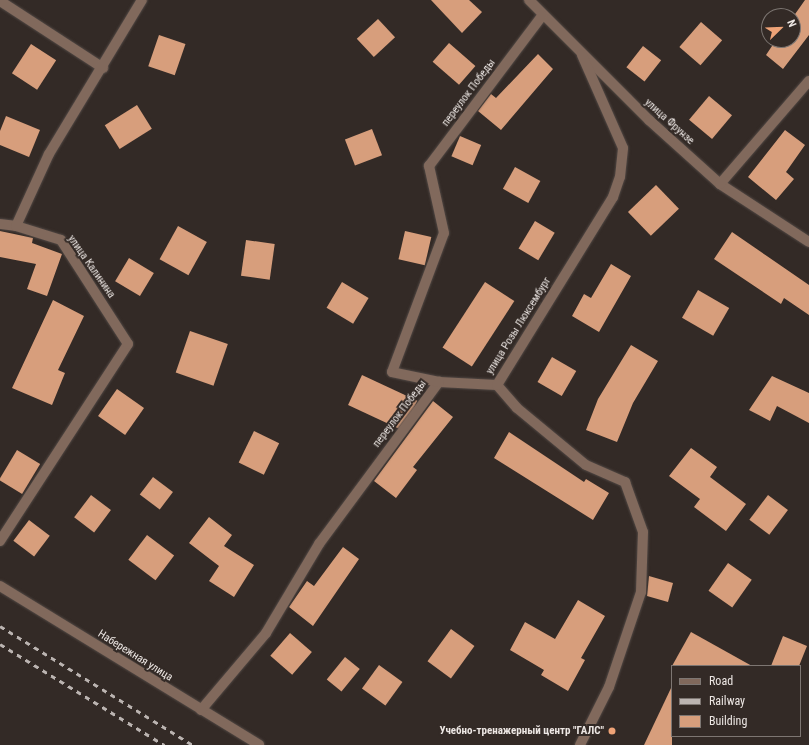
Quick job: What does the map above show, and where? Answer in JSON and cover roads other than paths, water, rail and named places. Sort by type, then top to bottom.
[{"type":"street","points":[[0,224],[16,226],[49,154],[103,68],[142,0]]},
{"type":"street","name":"улица Фрунзе","points":[[529,0],[542,16],[582,55],[720,184],[809,242]]},
{"type":"street","points":[[0,1],[103,68]]},
{"type":"street","name":"переулок Победы","points":[[201,710],[266,633],[319,544],[439,382],[392,372],[444,233],[429,166],[542,16]]},
{"type":"street","name":"улица Розы Люксембург","points":[[580,745],[609,687],[641,592],[643,532],[625,482],[586,465],[517,408],[497,385],[613,197],[620,177],[622,148],[582,55]]},
{"type":"street","points":[[720,184],[809,81]]},
{"type":"street","name":"улица Калинина","points":[[0,541],[128,344],[61,240],[16,226]]},
{"type":"street","points":[[439,382],[497,385]]},
{"type":"street","name":"Набережная улица","points":[[0,586],[259,745]]},
{"type":"railway","points":[[0,626],[193,745]]},
{"type":"railway","points":[[0,644],[164,745]]},
{"type":"place","name":"Учебно-тренажерный центр \"ГАЛС\"","points":[[612,731]]}]
